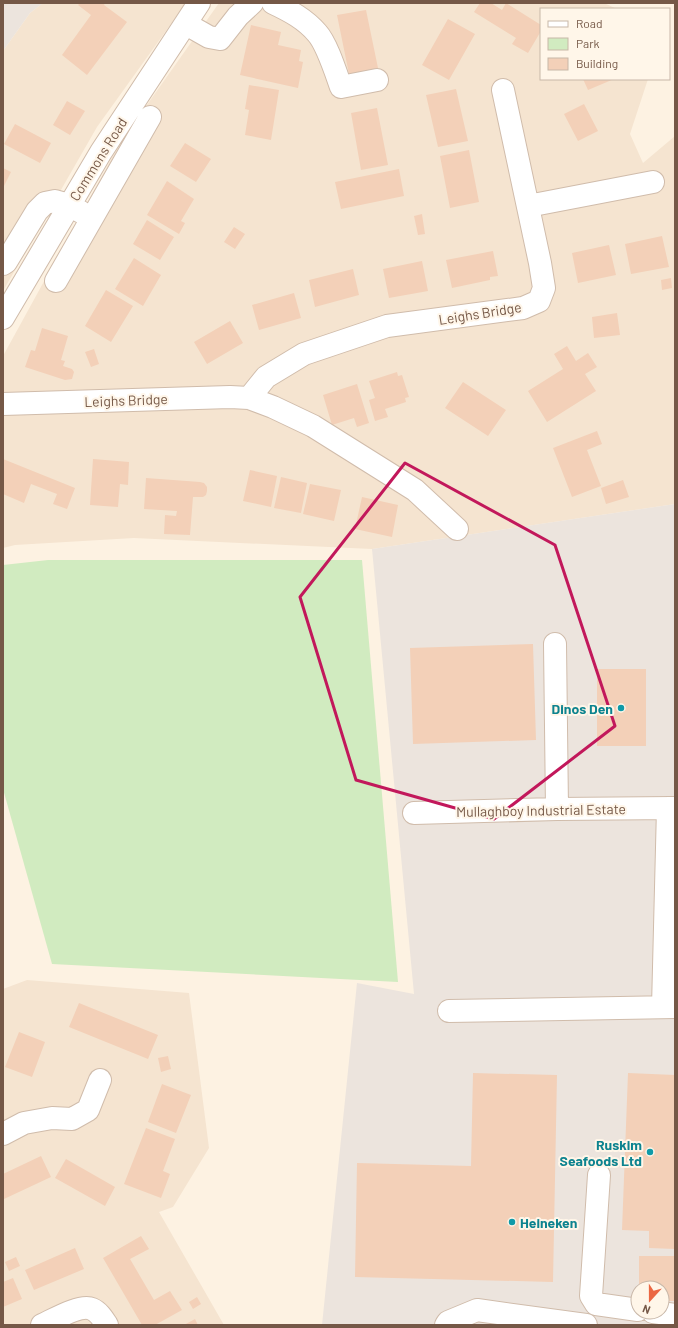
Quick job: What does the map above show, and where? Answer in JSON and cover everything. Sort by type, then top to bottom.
[{"type":"street","name":"Commons Road","points":[[3,318],[101,152],[199,3]]},
{"type":"street","points":[[186,24],[209,37],[220,38],[238,16],[252,3]]},
{"type":"street","points":[[273,3],[297,15],[318,34],[330,56],[341,87],[377,80]]},
{"type":"street","name":"Leighs Bridge","points":[[249,398],[266,377],[304,354],[379,328],[523,308],[539,301],[544,288],[540,263],[503,90]]},
{"type":"street","points":[[56,281],[150,117]]},
{"type":"street","points":[[528,206],[653,182]]},
{"type":"street","points":[[3,264],[6,262],[37,211],[45,203],[54,201],[69,205],[92,219]]},
{"type":"street","name":"Leighs Bridge","points":[[3,404],[230,397],[249,398],[273,407],[332,437],[415,490],[457,529]]},
{"type":"street","points":[[555,644],[558,809]]},
{"type":"street","name":"Mullaghboy Industrial Estate","points":[[414,813],[558,809],[672,808],[669,1007],[449,1011]]},
{"type":"street","points":[[3,1134],[24,1123],[52,1118],[72,1119],[88,1110],[100,1080]]},
{"type":"street","points":[[599,1174],[591,1296],[596,1304],[630,1309]]},
{"type":"street","points":[[42,1325],[83,1308],[92,1309],[102,1316],[107,1325]]},
{"type":"street","points":[[446,1325],[448,1322],[477,1310],[586,1325]]},
{"type":"highlighted area","points":[[405,463],[555,545],[615,726],[494,819],[356,780],[300,597]]},
{"type":"shaded area","points":[[3,3],[43,3],[30,13],[3,51]]},
{"type":"shaded area","points":[[43,3],[186,3],[97,127],[3,291],[3,51],[30,13]]},
{"type":"shaded area","points":[[219,3],[604,3],[615,8],[540,8],[540,80],[648,80],[630,134],[643,163],[675,136],[675,504],[372,549],[134,538],[15,545],[3,548],[3,356],[120,143]]},
{"type":"shaded area","points":[[675,504],[675,1325],[322,1325],[357,983],[414,994],[372,549]]},
{"type":"shaded area","points":[[27,980],[189,993],[209,1148],[173,1207],[159,1212],[224,1325],[3,1325],[3,989]]},
{"type":"green space","points":[[48,560],[362,560],[398,982],[52,964],[3,789],[3,565]]},
{"type":"building","points":[[80,3],[105,3],[104,5],[127,22],[87,75],[62,55],[91,15],[78,5]]},
{"type":"building","points":[[480,3],[491,3],[502,10],[506,3],[540,24],[540,33],[528,53],[512,44],[516,38],[474,12]]},
{"type":"building","points":[[366,10],[378,68],[349,74],[337,15]]},
{"type":"building","points":[[448,19],[475,34],[449,80],[422,65]]},
{"type":"building","points":[[251,25],[281,32],[278,45],[301,50],[299,61],[303,62],[298,88],[240,75]]},
{"type":"building","points":[[583,80],[612,80],[588,90]]},
{"type":"building","points":[[249,85],[279,90],[271,140],[245,135],[249,110],[245,109]]},
{"type":"building","points":[[456,89],[468,141],[438,147],[426,95]]},
{"type":"building","points":[[67,101],[85,111],[70,135],[53,125]]},
{"type":"building","points":[[584,104],[598,131],[578,141],[564,114]]},
{"type":"building","points":[[377,108],[388,165],[361,170],[351,113]]},
{"type":"building","points":[[15,124],[51,143],[40,163],[4,144]]},
{"type":"building","points":[[185,143],[211,159],[196,182],[170,166]]},
{"type":"building","points":[[469,150],[479,202],[450,208],[440,156]]},
{"type":"building","points":[[3,168],[11,172],[3,188]]},
{"type":"building","points":[[399,169],[404,196],[341,209],[335,182]]},
{"type":"building","points":[[167,181],[194,199],[181,221],[185,223],[179,234],[147,215]]},
{"type":"building","points":[[422,214],[425,234],[418,235],[414,216]]},
{"type":"building","points":[[147,220],[174,237],[160,260],[133,244]]},
{"type":"building","points":[[234,227],[245,234],[235,249],[224,242]]},
{"type":"building","points":[[662,236],[669,267],[631,274],[625,244]]},
{"type":"building","points":[[609,245],[616,275],[578,283],[572,253]]},
{"type":"building","points":[[493,251],[498,276],[490,277],[490,280],[452,288],[446,260]]},
{"type":"building","points":[[134,258],[161,275],[143,306],[115,289]]},
{"type":"building","points":[[422,261],[428,291],[389,298],[383,269]]},
{"type":"building","points":[[353,269],[359,295],[315,307],[309,280]]},
{"type":"building","points":[[671,278],[672,288],[662,290],[661,280]]},
{"type":"building","points":[[106,290],[133,306],[111,342],[85,326]]},
{"type":"building","points":[[294,293],[301,318],[259,330],[252,305]]},
{"type":"building","points":[[617,313],[620,335],[594,338],[592,317]]},
{"type":"building","points":[[230,321],[243,343],[207,364],[194,342]]},
{"type":"building","points":[[42,328],[68,336],[61,360],[65,361],[63,366],[72,369],[74,372],[72,379],[65,380],[25,367],[31,350],[35,351]]},
{"type":"building","points":[[567,346],[576,361],[588,353],[597,367],[585,374],[596,391],[547,422],[528,391],[563,369],[554,354]]},
{"type":"building","points":[[94,349],[99,364],[91,367],[85,352]]},
{"type":"building","points":[[397,372],[398,376],[402,375],[409,397],[405,398],[406,402],[385,409],[388,417],[375,421],[369,400],[375,398],[369,381]]},
{"type":"building","points":[[463,382],[506,410],[488,436],[445,408]]},
{"type":"building","points":[[357,384],[369,423],[357,427],[354,418],[332,425],[323,395]]},
{"type":"building","points":[[597,431],[602,444],[587,450],[601,486],[572,497],[553,448]]},
{"type":"building","points":[[3,459],[75,488],[67,509],[53,504],[57,494],[31,484],[24,503],[3,494]]},
{"type":"building","points":[[93,459],[129,462],[128,485],[120,484],[118,507],[90,505]]},
{"type":"building","points":[[250,470],[277,476],[271,507],[243,501]]},
{"type":"building","points":[[281,477],[307,483],[301,513],[274,508]]},
{"type":"building","points":[[146,478],[204,483],[207,487],[206,495],[203,497],[193,497],[190,535],[164,534],[165,515],[176,516],[177,511],[144,509]]},
{"type":"building","points":[[623,480],[629,497],[606,504],[601,488]]},
{"type":"building","points":[[310,484],[341,490],[334,521],[303,514]]},
{"type":"building","points":[[362,497],[398,505],[392,537],[355,529]]},
{"type":"building","points":[[533,644],[536,740],[413,744],[410,648]]},
{"type":"building","name":"Dinos Den","points":[[597,669],[646,669],[646,746],[597,746]]},
{"type":"building","points":[[79,1003],[158,1035],[148,1059],[69,1027]]},
{"type":"building","points":[[19,1032],[45,1042],[32,1077],[5,1067]]},
{"type":"building","points":[[168,1056],[171,1069],[161,1072],[158,1058]]},
{"type":"building","points":[[473,1073],[557,1075],[553,1282],[355,1277],[357,1163],[471,1166]]},
{"type":"building","name":"Ruskim Seafoods Ltd","points":[[628,1073],[675,1075],[675,1249],[649,1248],[649,1231],[622,1230]]},
{"type":"building","points":[[162,1084],[191,1095],[176,1133],[148,1122]]},
{"type":"building","points":[[146,1128],[175,1139],[163,1171],[170,1174],[161,1198],[124,1184]]},
{"type":"building","points":[[41,1156],[51,1177],[4,1199],[3,1174]]},
{"type":"building","points":[[66,1159],[115,1187],[105,1206],[55,1178]]},
{"type":"building","points":[[141,1236],[149,1249],[130,1259],[154,1300],[170,1291],[182,1310],[155,1325],[142,1325],[103,1258]]},
{"type":"building","points":[[75,1248],[84,1269],[34,1290],[25,1270]]},
{"type":"building","points":[[639,1256],[675,1256],[675,1301],[670,1301],[670,1280],[639,1280]]},
{"type":"building","points":[[16,1257],[20,1266],[9,1271],[5,1262]]},
{"type":"building","points":[[13,1278],[22,1299],[3,1307],[3,1282]]},
{"type":"building","points":[[197,1297],[201,1304],[193,1309],[189,1302]]},
{"type":"building","points":[[195,1319],[198,1325],[184,1325]]},
{"type":"place","name":"Dinos Den","points":[[621,708]]},
{"type":"place","name":"Ruskim Seafoods Ltd","points":[[650,1152]]},
{"type":"place","name":"Heineken","points":[[512,1222]]}]
